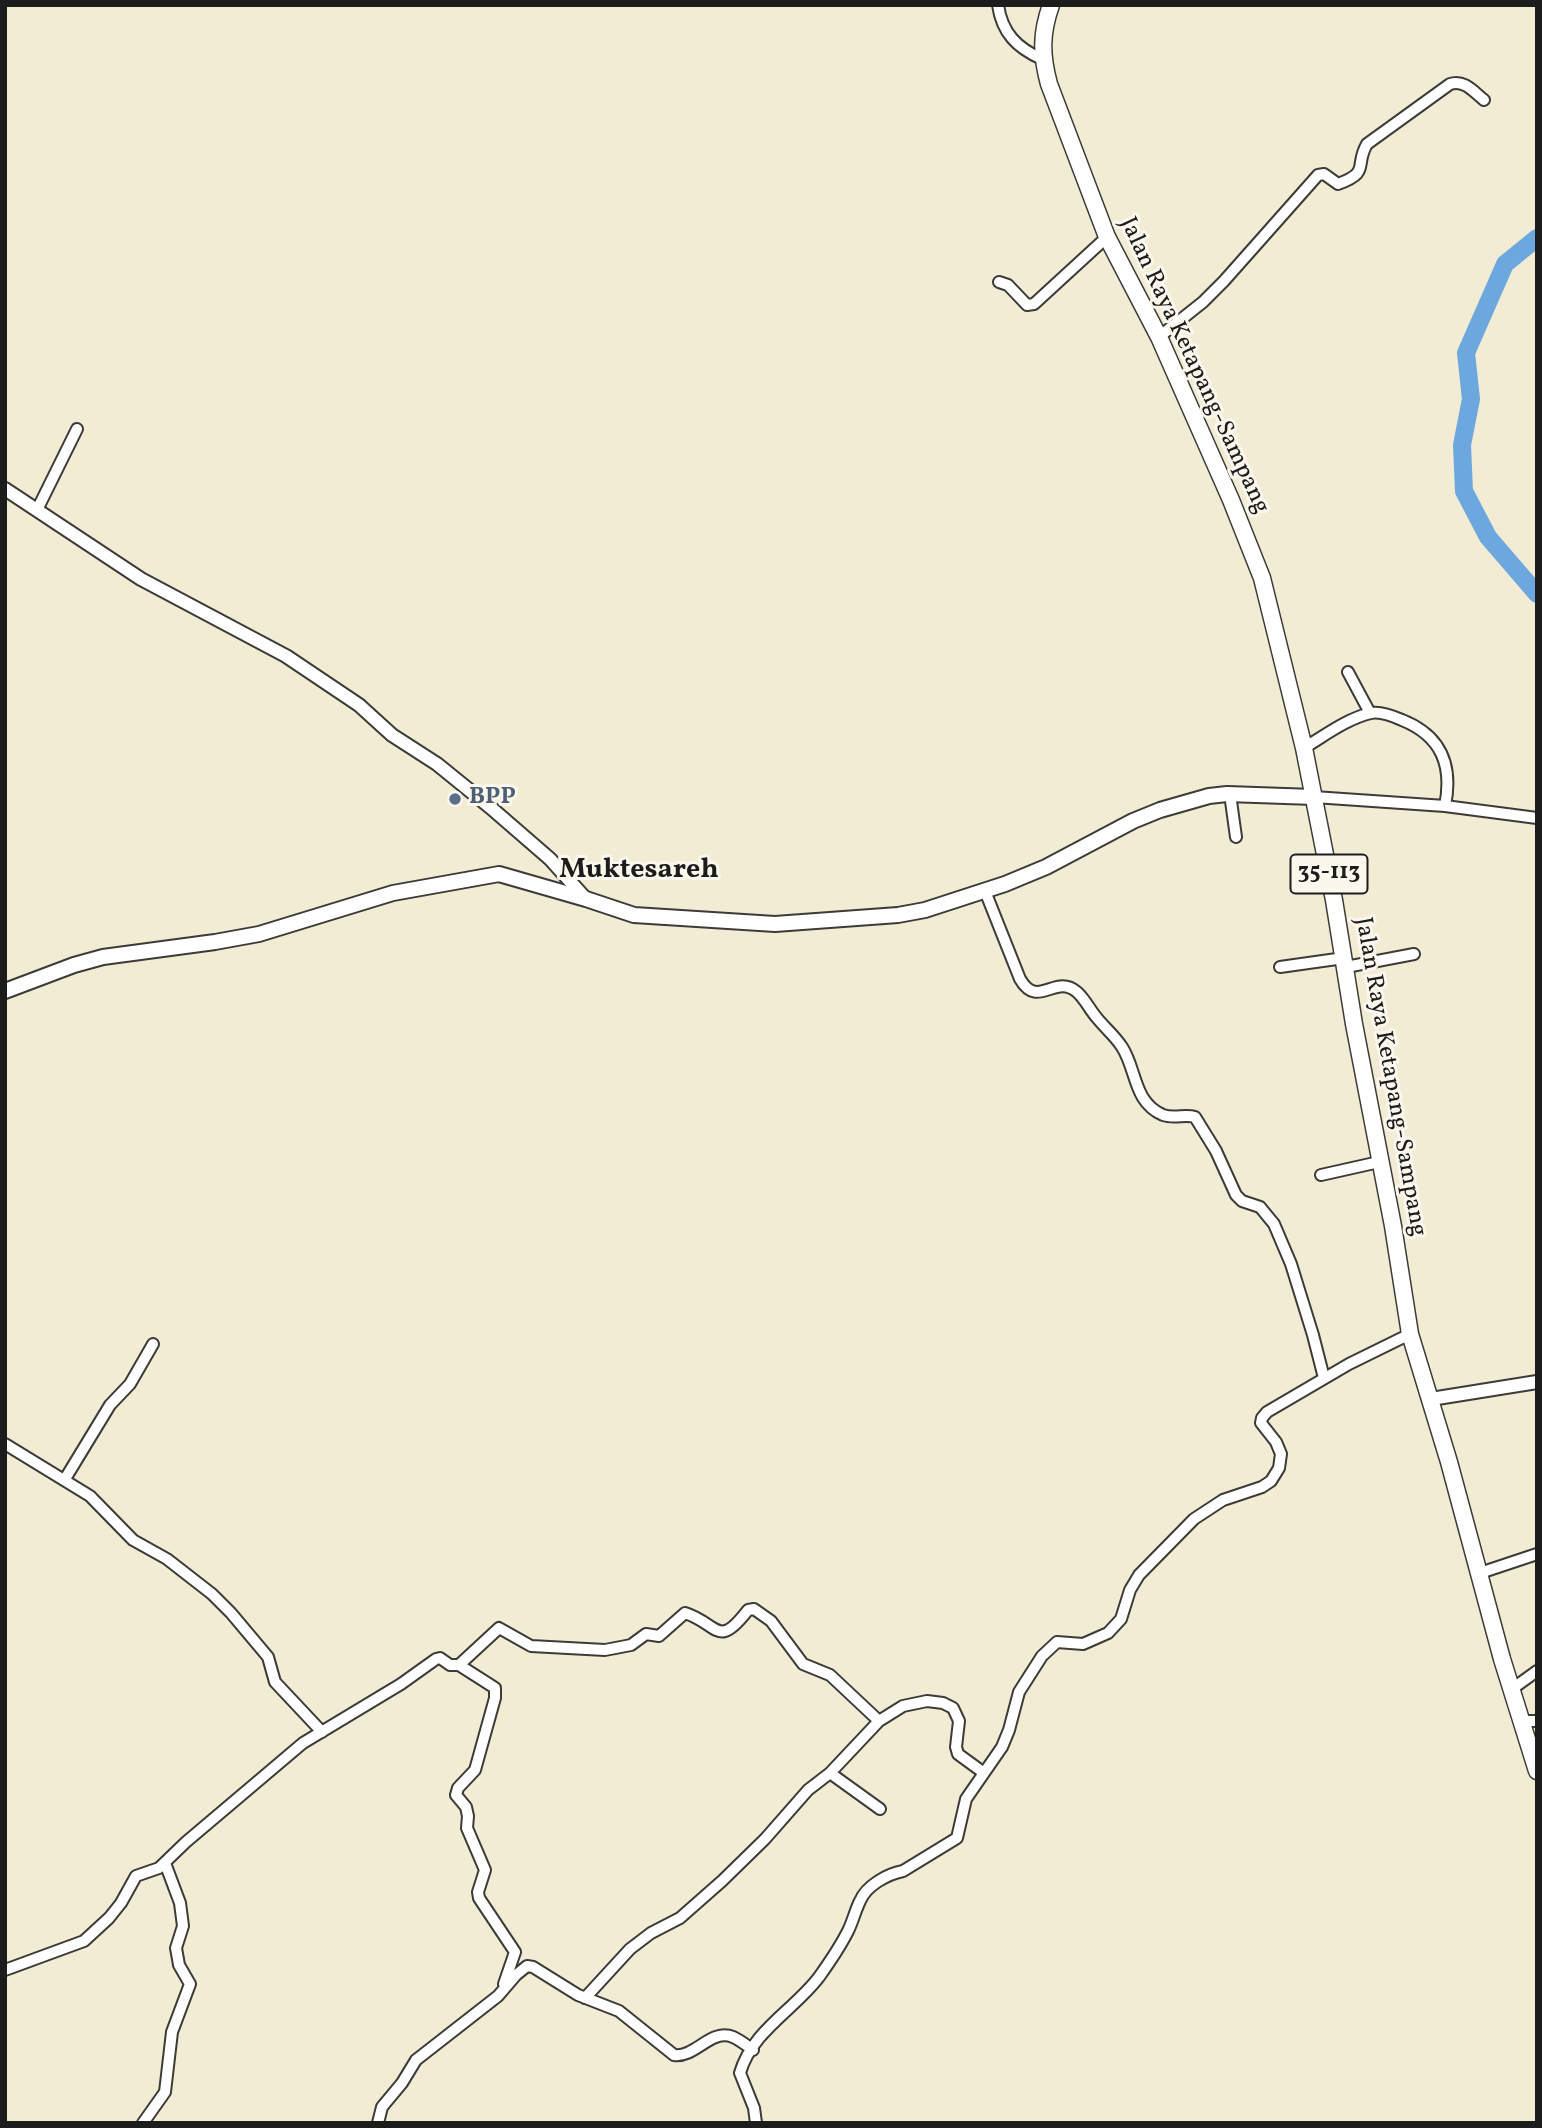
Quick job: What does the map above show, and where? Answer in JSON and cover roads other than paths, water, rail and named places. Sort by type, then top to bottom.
[{"type":"main road","name":"Jalan Raya Ketapang-Sampang","points":[[1051,5],[1043,29],[1042,59],[1107,237],[1159,337],[1231,500],[1262,578],[1314,797],[1393,1226],[1410,1334],[1431,1399],[1512,1689],[1530,1721],[1537,1771]]},
{"type":"main road","points":[[5,991],[74,965],[122,953],[215,943],[260,934],[393,893],[499,874],[634,915],[775,924],[898,915],[925,910],[985,891],[1046,867],[1142,817],[1209,796],[1230,794],[1314,797]]},
{"type":"street","points":[[998,5],[1007,34],[1027,53],[1042,59]]},
{"type":"street","points":[[1159,337],[1203,302],[1224,281],[1318,175],[1324,174],[1337,184],[1357,175],[1362,168],[1367,144],[1450,84],[1463,84],[1484,100]]},
{"type":"street","points":[[999,282],[1008,285],[1027,305],[1034,304],[1107,237]]},
{"type":"street","points":[[37,510],[77,429]]},
{"type":"street","points":[[5,489],[141,579],[286,656],[359,705],[392,735],[437,764],[490,807],[550,859],[586,899]]},
{"type":"street","points":[[1348,672],[1370,713]]},
{"type":"street","points":[[1304,748],[1370,713],[1385,714],[1411,723],[1433,741],[1445,761],[1448,777],[1445,806]]},
{"type":"street","points":[[1230,794],[1236,838]]},
{"type":"street","points":[[1314,797],[1445,806],[1537,818]]},
{"type":"street","points":[[985,891],[1020,979],[1027,989],[1036,993],[1063,986],[1076,991],[1122,1046],[1135,1083],[1148,1104],[1163,1115],[1177,1118],[1195,1117],[1216,1151],[1238,1198],[1260,1207],[1274,1224],[1291,1265],[1324,1378]]},
{"type":"street","points":[[1280,967],[1414,954]]},
{"type":"street","points":[[1321,1175],[1379,1161]]},
{"type":"street","points":[[756,2123],[754,2108],[740,2073],[752,2050],[765,2031],[818,1978],[846,1935],[868,1889],[957,1838],[966,1799],[1007,1737],[1019,1692],[1047,1650],[1057,1642],[1083,1644],[1108,1633],[1121,1619],[1130,1590],[1139,1575],[1194,1520],[1223,1500],[1262,1488],[1272,1480],[1279,1468],[1281,1454],[1276,1442],[1262,1425],[1262,1416],[1324,1378],[1410,1334]]},
{"type":"street","points":[[65,1479],[110,1405],[130,1384],[153,1344]]},
{"type":"street","points":[[1431,1399],[1537,1382]]},
{"type":"street","points":[[5,1444],[90,1496],[133,1541],[167,1559],[212,1594],[268,1657],[275,1682],[322,1732]]},
{"type":"street","points":[[1480,1573],[1537,1555]]},
{"type":"street","points":[[459,1665],[499,1628],[531,1646],[612,1650],[631,1645],[646,1634],[660,1636],[685,1613],[718,1631],[726,1632],[732,1630],[752,1609],[771,1621],[803,1664],[830,1675],[879,1721]]},
{"type":"street","points":[[5,1970],[84,1941],[121,1903],[136,1875],[153,1871],[165,1863],[284,1758],[440,1658],[450,1665],[459,1665],[495,1688],[495,1698],[475,1770],[458,1788],[456,1795],[466,1807],[467,1828],[485,1870],[478,1892],[480,1898],[515,1952],[498,1996]]},
{"type":"street","points":[[1512,1689],[1537,1671]]},
{"type":"street","points":[[585,1998],[630,1949],[651,1933],[680,1918],[722,1881],[765,1839],[808,1790],[830,1773],[879,1721],[903,1706],[927,1701],[949,1705],[956,1711],[959,1721],[956,1747],[958,1754],[984,1773]]},
{"type":"street","points":[[830,1773],[880,1809]]},
{"type":"street","points":[[143,2123],[165,2092],[172,2032],[190,1984],[179,1965],[176,1948],[183,1926],[180,1903],[165,1863]]},
{"type":"street","points":[[378,2123],[382,2107],[402,2083],[416,2060],[498,1996],[521,1970],[530,1966],[585,1998],[619,2011],[674,2055],[682,2055],[715,2037],[726,2035],[752,2050]]},
{"type":"waterway","points":[[1537,238],[1505,264],[1466,353],[1471,399],[1462,445],[1464,491],[1488,537],[1537,594]]},
{"type":"place","name":"BPP","points":[[455,799]]},
{"type":"district","name":"Muktesareh","points":[[639,872]]}]
